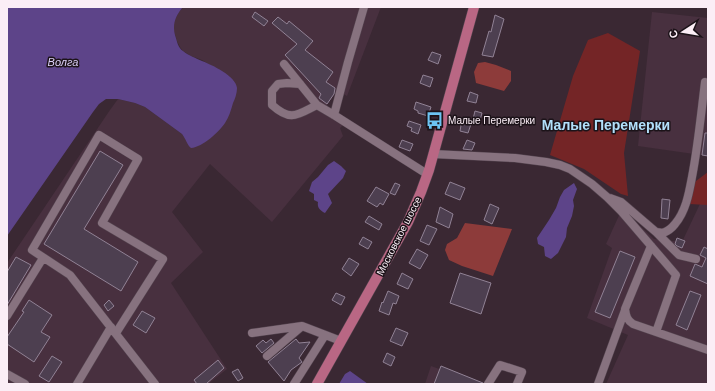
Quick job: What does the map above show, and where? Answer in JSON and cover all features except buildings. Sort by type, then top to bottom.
[{"type":"main road","name":"Московское шоссе","points":[[317,384],[408,222],[418,200],[433,154],[474,7]]},
{"type":"lane","points":[[334,115],[364,7]]},
{"type":"lane","points":[[284,64],[317,105],[427,174]]},
{"type":"lane","points":[[656,232],[663,233],[670,229],[676,223],[686,202],[696,154],[705,82]]},
{"type":"lane","points":[[300,84],[278,84],[272,92],[272,105],[281,113],[295,116],[317,105]]},
{"type":"lane","points":[[77,384],[113,330],[162,259],[102,223],[138,159],[99,135],[32,250],[70,275],[113,330],[155,384]]},
{"type":"lane","points":[[433,154],[515,158],[546,162],[570,169],[592,184],[607,197],[676,275],[656,332]]},
{"type":"lane","points":[[607,197],[621,202],[656,232],[679,255],[696,259]]},
{"type":"lane","points":[[603,384],[625,309],[651,246]]},
{"type":"lane","points":[[7,316],[43,258]]},
{"type":"lane","points":[[625,309],[628,320],[633,324],[708,350]]},
{"type":"lane","points":[[252,333],[302,326],[341,341]]},
{"type":"lane","points":[[267,356],[302,326]]},
{"type":"lane","points":[[294,384],[325,335]]},
{"type":"lane","points":[[488,384],[500,365],[522,372],[517,384]]},
{"type":"lane","points":[[7,374],[25,384]]},
{"type":"shaded area","points":[[183,7],[381,7],[347,96],[337,90],[323,111],[343,125],[340,128],[343,136],[272,222],[210,164],[172,212],[203,252],[171,283],[227,369],[208,384],[7,384],[7,263],[118,99],[145,107],[182,134],[185,138],[200,145],[215,134],[230,77],[202,60],[191,56],[180,47],[173,28],[175,19]]},
{"type":"shaded area","points":[[652,12],[708,18],[708,156],[638,146]]},
{"type":"shaded area","points":[[608,33],[640,51],[624,153],[628,196],[621,194],[584,169],[550,155],[573,76],[588,40]]},
{"type":"shaded area","points":[[485,62],[511,71],[511,81],[504,91],[476,83],[474,72],[478,63]]},
{"type":"shaded area","points":[[708,172],[708,205],[689,204],[692,184]]},
{"type":"shaded area","points":[[707,189],[708,384],[606,384],[628,335],[587,318],[612,248],[606,244],[622,209],[654,239],[682,242]]},
{"type":"shaded area","points":[[465,223],[512,229],[493,276],[449,260],[445,250],[447,244],[457,238]]},
{"type":"shaded area","points":[[431,366],[480,384],[425,384]]},
{"type":"water","name":"Волга","points":[[7,7],[183,7],[178,13],[174,23],[175,35],[181,50],[190,56],[212,65],[228,75],[236,84],[236,94],[228,118],[215,135],[201,145],[191,148],[182,134],[145,107],[118,99],[106,99],[99,104],[93,112],[7,236]]},
{"type":"water","points":[[334,161],[346,171],[343,178],[328,194],[332,203],[325,213],[319,209],[318,202],[314,200],[314,194],[309,191],[312,182],[328,165]]},
{"type":"water","points":[[574,183],[577,189],[573,200],[574,206],[567,228],[566,237],[558,253],[551,259],[545,256],[544,247],[538,244],[537,238],[556,208],[564,190]]},
{"type":"water","points":[[350,371],[368,384],[339,384],[345,374]]},
{"type":"place","name":"Малые Перемерки","points":[[435,120]]},
{"type":"district","name":"Малые Перемерки","points":[[606,125]]}]
